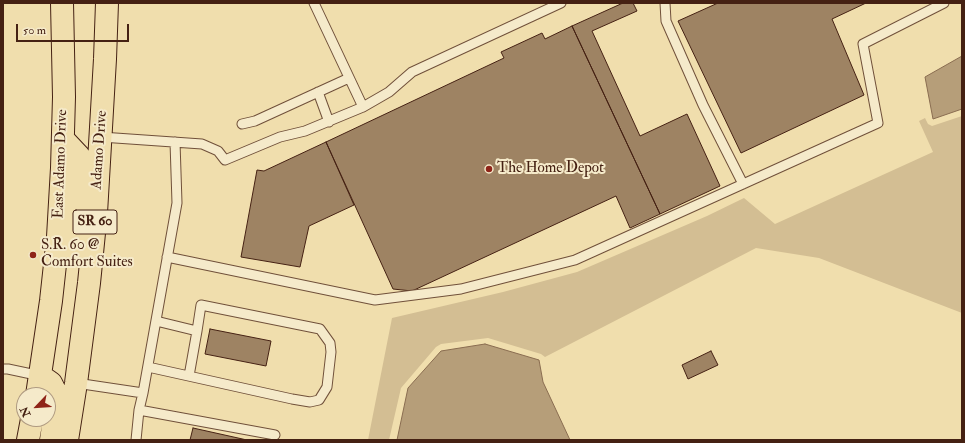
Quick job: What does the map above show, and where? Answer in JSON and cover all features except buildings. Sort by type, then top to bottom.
[{"type":"main road","name":"East Adamo Drive","points":[[39,386],[58,237],[64,97],[62,3]]},
{"type":"main road","name":"Adamo Drive","points":[[67,440],[76,383],[92,252],[106,59],[107,3]]},
{"type":"main road","points":[[63,139],[79,156],[83,176],[68,353],[69,365],[76,383]]},
{"type":"main road","points":[[39,386],[51,383],[55,391],[56,405],[51,440]]},
{"type":"main road","points":[[28,440],[30,427]]},
{"type":"lane","points":[[314,3],[362,107]]},
{"type":"lane","points":[[100,137],[202,144],[218,151],[225,160],[280,137],[305,131],[329,122],[362,107],[389,92],[412,72],[561,3]]},
{"type":"lane","points":[[665,3],[666,21],[703,105],[743,184]]},
{"type":"lane","points":[[167,257],[375,300],[453,290],[575,260],[878,123],[863,44],[944,3]]},
{"type":"lane","points":[[242,124],[255,122],[349,78]]},
{"type":"lane","points":[[318,92],[329,122]]},
{"type":"lane","points":[[136,440],[139,410],[177,203],[175,142]]},
{"type":"lane","points":[[148,367],[292,399],[310,402],[319,400],[326,388],[331,352],[330,343],[320,329],[201,305],[189,376]]},
{"type":"lane","points":[[156,321],[197,331]]},
{"type":"lane","points":[[5,367],[39,386]]},
{"type":"lane","points":[[76,383],[143,393]]},
{"type":"lane","points":[[139,410],[275,435]]},
{"type":"shaded area","points":[[962,56],[962,109],[933,119],[925,77]]},
{"type":"shaded area","points":[[962,116],[962,313],[819,258],[756,248],[545,357],[541,354],[488,338],[441,344],[436,347],[401,388],[389,440],[368,440],[392,318],[503,292],[577,272],[707,216],[744,198],[775,224],[933,152],[919,121],[925,118],[928,124],[932,126]]},
{"type":"shaded area","points":[[485,344],[539,360],[543,382],[570,440],[397,440],[408,388],[441,351]]},
{"type":"place","name":"The Home Depot","points":[[489,169]]},
{"type":"place","name":"S.R. 60 @ Comfort Suites","points":[[33,255]]}]
